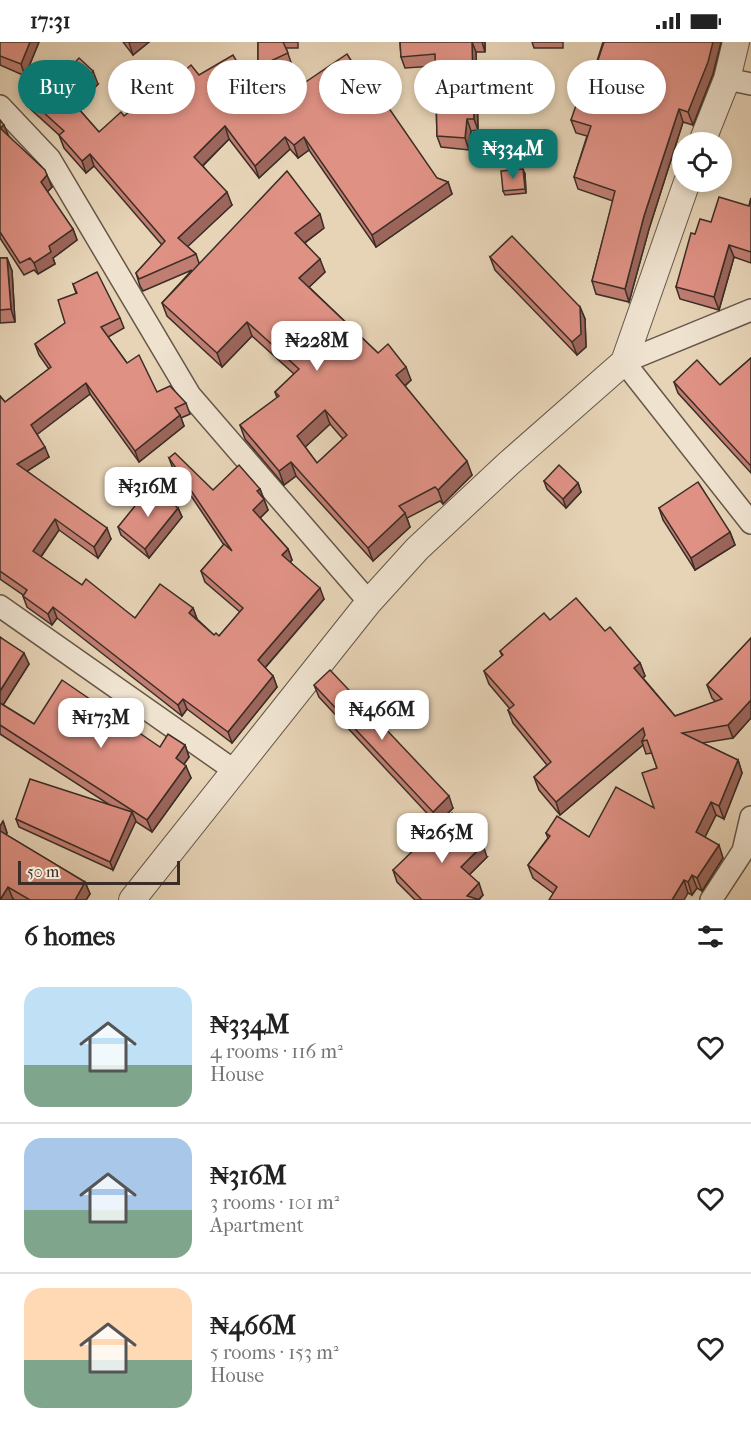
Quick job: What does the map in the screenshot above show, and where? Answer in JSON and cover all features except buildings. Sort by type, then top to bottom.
[{"type":"street","points":[[708,132],[739,81],[736,42]]},
{"type":"street","points":[[0,106],[50,159],[190,395],[232,447],[369,602]]},
{"type":"street","points":[[624,362],[684,192]]},
{"type":"street","points":[[132,900],[369,602],[417,549],[499,472],[624,362],[751,310]]},
{"type":"street","points":[[624,362],[751,523]]},
{"type":"street","points":[[0,606],[235,771]]},
{"type":"street","points":[[711,900],[742,851],[751,818]]}]
